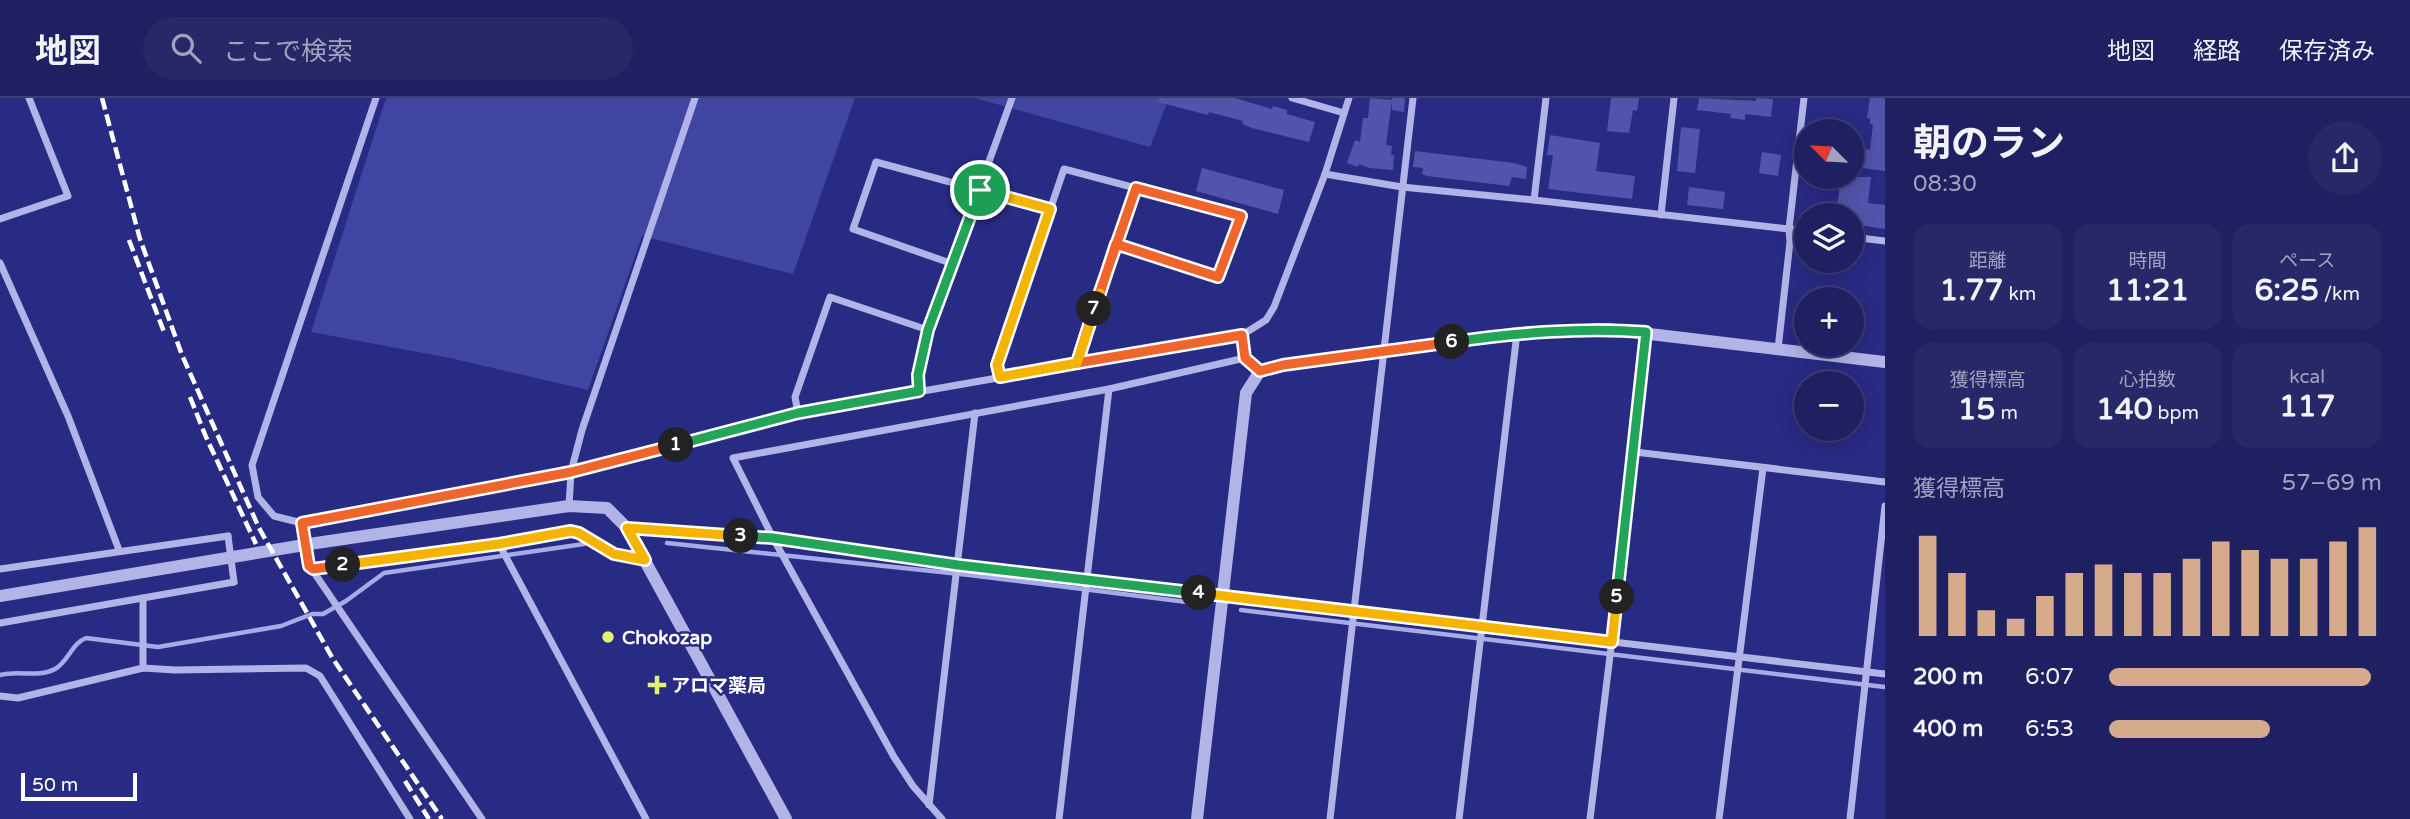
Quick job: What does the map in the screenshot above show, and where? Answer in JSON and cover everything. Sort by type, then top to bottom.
[{"type":"street","points":[[0,219],[68,196],[29,98]]},
{"type":"street","points":[[376,98],[252,465],[258,497],[274,516],[302,523],[571,472],[798,413],[1242,335],[1266,320],[1274,307],[1325,174],[1349,98]]},
{"type":"street","points":[[569,506],[571,472],[582,430],[695,98]]},
{"type":"street","points":[[919,391],[918,375],[928,330],[1012,98]]},
{"type":"street","points":[[1292,98],[1344,113]]},
{"type":"street","points":[[1329,819],[1413,98]]},
{"type":"street","points":[[1534,200],[1546,98]]},
{"type":"street","points":[[1661,215],[1674,98]]},
{"type":"street","points":[[1778,349],[1804,98]]},
{"type":"street","points":[[953,264],[853,229],[876,162],[1050,209]]},
{"type":"street","points":[[1000,377],[997,365],[1064,169],[1241,216],[1218,277],[1116,244]]},
{"type":"street","points":[[1325,174],[1402,187],[1794,230]]},
{"type":"street","points":[[1077,363],[1136,188]]},
{"type":"street","points":[[1864,238],[1885,241]]},
{"type":"street","points":[[0,263],[68,416],[119,550]]},
{"type":"street","points":[[798,413],[795,397],[830,297],[928,330]]},
{"type":"street","points":[[1197,819],[1246,393],[1260,371],[1283,365],[1517,333],[1596,330],[1646,332],[1885,362]]},
{"type":"street","points":[[1590,819],[1646,332]]},
{"type":"street","points":[[1459,819],[1517,333]]},
{"type":"street","points":[[1242,335],[1245,358],[1260,371]]},
{"type":"street","points":[[942,819],[913,786],[894,757],[773,538],[733,458],[1109,388],[1245,358]]},
{"type":"street","points":[[1059,819],[1109,388]]},
{"type":"street","points":[[929,805],[975,413]]},
{"type":"street","points":[[1634,452],[1885,482]]},
{"type":"street","points":[[1719,819],[1763,468]]},
{"type":"street","points":[[0,596],[316,543],[569,506],[607,508],[627,528],[786,819]]},
{"type":"street","points":[[1850,819],[1885,506]]},
{"type":"street","points":[[302,523],[311,568],[482,819]]},
{"type":"street","points":[[627,528],[773,538],[958,567],[1222,596],[1867,675],[1885,674]]},
{"type":"street","points":[[311,568],[499,544],[571,531],[614,554],[645,560]]},
{"type":"street","points":[[0,569],[228,536],[234,582],[0,623]]},
{"type":"street","points":[[499,544],[646,819]]},
{"type":"street","points":[[143,598],[143,668]]},
{"type":"street","points":[[0,696],[18,698],[143,668],[306,668],[320,676],[410,819]]},
{"type":"shaded area","points":[[386,98],[855,98],[793,274],[642,236],[588,390],[450,358],[311,332]]},
{"type":"shaded area","points":[[975,98],[1169,98],[1150,147]]},
{"type":"building","points":[[1159,98],[1235,98],[1272,109],[1273,106],[1287,110],[1287,114],[1315,122],[1309,142],[1252,128],[1242,124],[1243,121],[1158,102]]},
{"type":"building","points":[[1370,98],[1392,100],[1386,145],[1392,146],[1393,170],[1369,168],[1359,164],[1358,167],[1347,163],[1355,140],[1360,142],[1363,118],[1368,118]]},
{"type":"building","points":[[1392,98],[1405,98],[1404,112],[1392,110]]},
{"type":"building","points":[[1611,98],[1639,98],[1637,111],[1633,110],[1629,133],[1607,131]]},
{"type":"building","points":[[1699,98],[1756,101],[1756,98],[1773,99],[1771,117],[1745,114],[1745,120],[1730,118],[1731,114],[1697,110]]},
{"type":"building","points":[[1870,98],[1885,98],[1885,171],[1864,168],[1866,149],[1870,150],[1873,124],[1870,124],[1870,119],[1867,118]]},
{"type":"building","points":[[1681,127],[1700,129],[1695,173],[1677,171]]},
{"type":"building","points":[[1550,135],[1600,143],[1596,171],[1635,176],[1632,199],[1548,189],[1553,155],[1547,155]]},
{"type":"building","points":[[1415,151],[1514,163],[1527,167],[1526,179],[1512,177],[1509,186],[1427,176],[1422,174],[1423,168],[1413,167]]},
{"type":"building","points":[[1762,152],[1781,155],[1778,176],[1759,173]]},
{"type":"building","points":[[1202,168],[1284,190],[1278,214],[1196,191]]},
{"type":"building","points":[[1864,177],[1871,177],[1868,203],[1885,205],[1885,229],[1864,226],[1864,203],[1838,203],[1839,189],[1864,189]]},
{"type":"building","points":[[1689,187],[1725,192],[1723,209],[1687,205]]},
{"type":"waterway","points":[[667,543],[969,575],[1203,604]]},
{"type":"waterway","points":[[0,675],[42,673],[55,669],[77,644],[86,638],[158,647],[281,626],[312,614],[323,614],[384,573],[584,544]]},
{"type":"waterway","points":[[1241,610],[1885,687]]},
{"type":"railway","points":[[102,98],[140,239],[182,355],[259,528],[333,659],[442,819]]},
{"type":"railway","points":[[129,240],[164,332]]},
{"type":"railway","points":[[190,397],[256,544]]},
{"type":"railway","points":[[405,781],[429,819]]},
{"type":"place","name":"Chokozap","points":[[608,637]]},
{"type":"place","name":"アロマ薬局","points":[[657,685]]},
{"type":"route","points":[[980,190],[928,330],[918,375],[919,391],[798,413],[571,472],[302,523],[309,566],[313,569],[499,544],[571,531],[614,554],[645,560],[627,528],[773,538],[958,565],[1612,642],[1646,332],[1572,330],[1517,333],[1283,365],[1260,371],[1245,358],[1242,335],[1077,363],[1116,244],[1136,188],[1241,216],[1218,277],[1116,244],[1096,303],[1077,363],[1000,377],[997,365],[1050,209],[980,190]]}]
